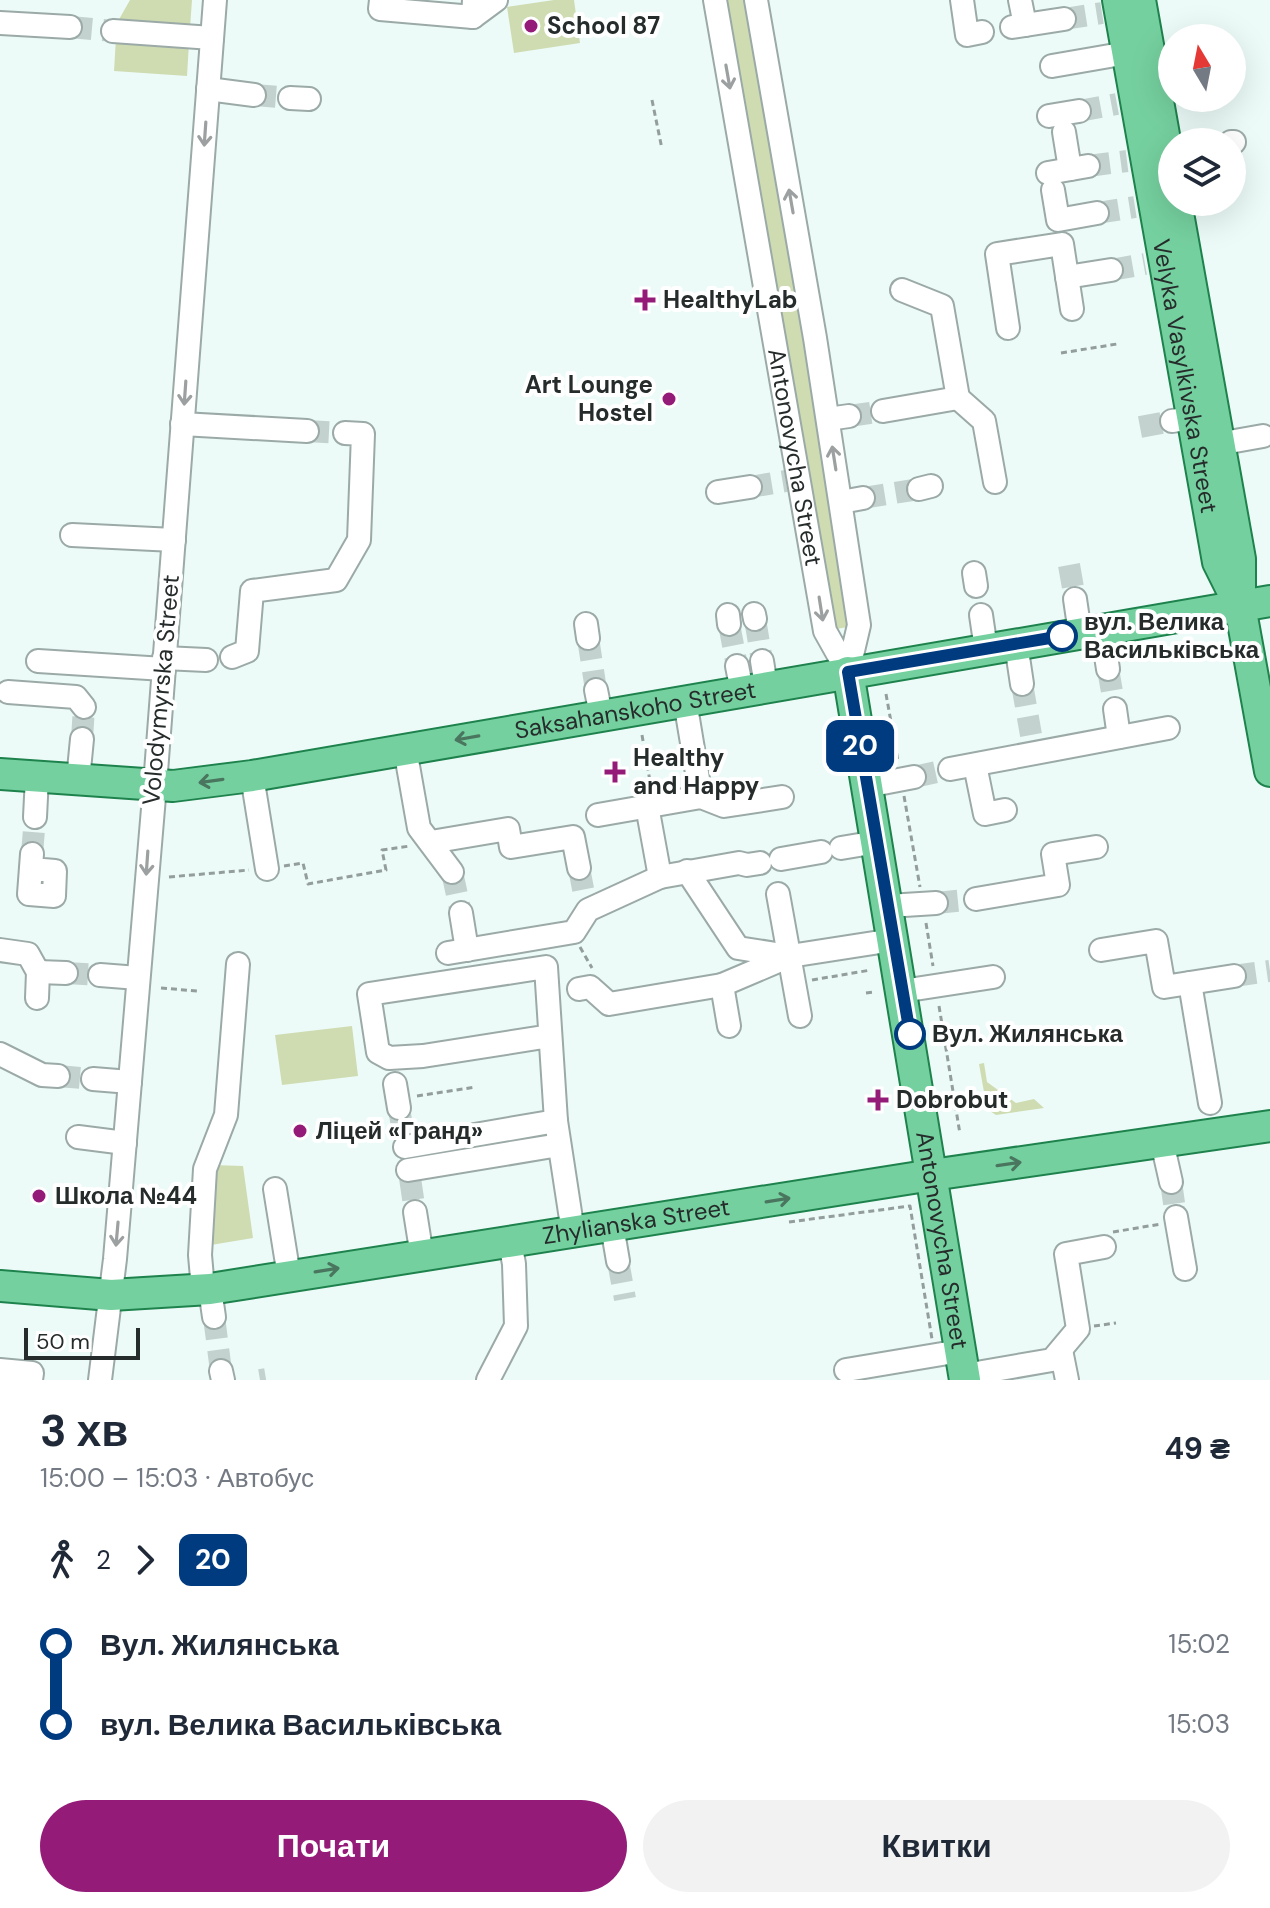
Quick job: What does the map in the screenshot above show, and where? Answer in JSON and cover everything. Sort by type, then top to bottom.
[{"type":"main road","name":"Velyka Vasylkivska Street","points":[[1120,6],[1127,53],[1126,103],[1136,159],[1155,204],[1218,444],[1240,559],[1240,606],[1270,771]]},
{"type":"main road","name":"Velyka Vasylkivska Street","points":[[1120,6],[1158,133]]},
{"type":"main road","name":"Velyka Vasylkivska Street","points":[[1155,204],[1154,262],[1180,412],[1218,562],[1240,606]]},
{"type":"main road","name":"Saksahanskoho Street","points":[[0,774],[173,786],[252,776],[405,749],[598,703],[685,701],[752,676],[848,672],[1270,601]]},
{"type":"main road","name":"Antonovycha Street","points":[[848,672],[893,940],[888,991],[932,1175],[964,1369]]},
{"type":"main road","name":"Zhylianska Street","points":[[0,1286],[111,1295],[209,1298],[289,1276],[932,1175],[1270,1126]]},
{"type":"street","name":"Volodymyrska Street","points":[[100,1380],[111,1295],[155,785],[215,0]]},
{"type":"street","points":[[381,0],[380,9],[474,9],[496,0]]},
{"type":"street","name":"Antonovycha Street","points":[[715,0],[793,480],[825,631],[848,672]]},
{"type":"street","name":"Antonovycha Street","points":[[756,0],[839,418],[841,502],[859,625],[848,672]]},
{"type":"street","points":[[962,0],[967,35],[982,32]]},
{"type":"street","points":[[1020,0],[1018,26],[1064,19]]},
{"type":"street","points":[[0,23],[70,27]]},
{"type":"street","points":[[113,31],[212,38]]},
{"type":"street","points":[[1052,66],[1127,53]]},
{"type":"street","points":[[208,89],[254,95]]},
{"type":"street","points":[[1079,111],[1056,124],[1065,175],[1058,220],[1097,213]]},
{"type":"street","points":[[1008,328],[997,254],[1062,244],[1072,309]]},
{"type":"street","points":[[1067,277],[1111,270]]},
{"type":"street","points":[[902,290],[942,306],[958,398],[984,421],[995,482]]},
{"type":"street","points":[[883,411],[958,398]]},
{"type":"street","points":[[182,424],[307,431]]},
{"type":"street","points":[[232,657],[247,651],[252,591],[336,580],[359,540],[363,434],[345,433]]},
{"type":"street","points":[[1218,444],[1263,436]]},
{"type":"street","points":[[718,492],[750,487]]},
{"type":"street","points":[[841,502],[863,498]]},
{"type":"street","points":[[72,535],[174,540]]},
{"type":"street","points":[[1075,599],[1108,669]]},
{"type":"street","points":[[981,615],[986,649]]},
{"type":"street","points":[[1016,644],[1022,684]]},
{"type":"street","points":[[38,661],[164,664],[206,660]]},
{"type":"street","points":[[8,692],[76,697],[84,707]]},
{"type":"street","points":[[685,701],[701,797]]},
{"type":"street","points":[[1115,709],[1119,737]]},
{"type":"street","points":[[950,769],[975,765],[1032,744],[1119,737],[1168,728]]},
{"type":"street","points":[[78,780],[82,739]]},
{"type":"street","points":[[405,749],[419,828],[452,872]]},
{"type":"street","points":[[975,765],[985,814],[1005,810]]},
{"type":"street","points":[[252,776],[267,869]]},
{"type":"street","points":[[35,817],[37,777]]},
{"type":"street","points":[[867,786],[914,777]]},
{"type":"street","points":[[598,815],[701,797],[724,806],[782,797]]},
{"type":"street","points":[[647,806],[660,877]]},
{"type":"street","points":[[431,842],[508,829],[511,847],[573,837],[579,868]]},
{"type":"street","points":[[461,913],[458,951],[574,932],[586,905],[660,877],[877,842]]},
{"type":"street","points":[[976,899],[1058,885],[1053,854],[1096,847]]},
{"type":"street","points":[[687,871],[738,948],[790,956]]},
{"type":"street","points":[[778,894],[800,1016]]},
{"type":"street","points":[[888,906],[936,903]]},
{"type":"street","points":[[579,989],[590,987],[609,1004],[722,985],[790,956],[893,940]]},
{"type":"street","points":[[1101,950],[1156,941],[1164,987],[1234,976]]},
{"type":"street","points":[[0,950],[28,954],[38,972],[37,998]]},
{"type":"street","points":[[209,1298],[200,1255],[205,1169],[226,1115],[238,964]]},
{"type":"street","points":[[550,1036],[423,1056],[389,1058],[378,1052],[369,994],[546,967],[556,1121],[573,1232]]},
{"type":"street","points":[[38,972],[66,973]]},
{"type":"street","points":[[100,975],[138,978]]},
{"type":"street","points":[[888,991],[993,977]]},
{"type":"street","points":[[1190,983],[1216,1134]]},
{"type":"street","points":[[722,985],[729,1026]]},
{"type":"street","points":[[0,1054],[42,1075],[58,1076]]},
{"type":"street","points":[[93,1079],[130,1082]]},
{"type":"street","points":[[547,1147],[409,1174],[404,1143],[556,1121]]},
{"type":"street","points":[[78,1137],[125,1143]]},
{"type":"street","points":[[1162,1142],[1171,1182]]},
{"type":"street","points":[[275,1189],[289,1276]]},
{"type":"street","points":[[415,1212],[422,1256]]},
{"type":"street","points":[[1176,1219],[1185,1269]]},
{"type":"street","points":[[612,1226],[618,1261]]},
{"type":"street","points":[[488,1380],[516,1326],[514,1264],[510,1242]]},
{"type":"street","points":[[846,1370],[964,1369],[1052,1360],[1078,1329],[1066,1254],[1104,1247]]},
{"type":"street","points":[[1061,1350],[1067,1380]]},
{"type":"street","points":[[0,1370],[32,1373],[31,1380]]},
{"type":"path","points":[[652,100],[662,149]]},
{"type":"path","points":[[1061,353],[1117,344]]},
{"type":"path","points":[[642,735],[650,780]]},
{"type":"path","points":[[169,877],[303,863],[308,884],[386,870],[382,850],[431,842]]},
{"type":"path","points":[[582,951],[595,972]]},
{"type":"path","points":[[795,983],[871,970]]},
{"type":"path","points":[[161,988],[197,991]]},
{"type":"path","points":[[866,993],[888,991]]},
{"type":"path","points":[[397,1097],[476,1087]]},
{"type":"path","points":[[787,1222],[910,1206],[929,1320]]},
{"type":"path","points":[[1104,1247],[1109,1232],[1176,1219]]},
{"type":"green space","points":[[130,0],[192,0],[190,28],[117,23]]},
{"type":"green space","points":[[574,0],[580,43],[514,53],[507,7]]},
{"type":"green space","points":[[715,0],[756,0],[859,625],[825,631]]},
{"type":"green space","points":[[116,38],[189,43],[187,76],[114,71]]},
{"type":"green space","points":[[352,1026],[358,1076],[282,1085],[275,1035]]},
{"type":"green space","points":[[984,1063],[987,1082],[1016,1103],[1034,1099],[1044,1108],[996,1115],[987,1109],[979,1064]]},
{"type":"green space","points":[[212,1165],[243,1166],[253,1238],[205,1246]]},
{"type":"tunnel","points":[[1064,19],[1102,13]]},
{"type":"tunnel","points":[[70,27],[113,31]]},
{"type":"tunnel","points":[[254,95],[290,98]]},
{"type":"tunnel","points":[[1079,111],[1117,104]]},
{"type":"tunnel","points":[[1088,166],[1127,161]]},
{"type":"tunnel","points":[[1097,213],[1135,207]]},
{"type":"tunnel","points":[[1111,270],[1145,264]]},
{"type":"tunnel","points":[[849,416],[883,411]]},
{"type":"tunnel","points":[[1140,427],[1172,421]]},
{"type":"tunnel","points":[[307,431],[345,433]]},
{"type":"tunnel","points":[[750,487],[786,481]]},
{"type":"tunnel","points":[[863,498],[919,489]]},
{"type":"tunnel","points":[[1069,565],[1075,599]]},
{"type":"tunnel","points":[[755,619],[762,661]]},
{"type":"tunnel","points":[[729,624],[737,666]]},
{"type":"tunnel","points":[[588,638],[596,690]]},
{"type":"tunnel","points":[[1108,669],[1115,709]]},
{"type":"tunnel","points":[[1022,684],[1031,735]]},
{"type":"tunnel","points":[[82,739],[84,707]]},
{"type":"tunnel","points":[[914,777],[950,769]]},
{"type":"tunnel","points":[[32,854],[35,817]]},
{"type":"tunnel","points":[[579,868],[585,899]]},
{"type":"tunnel","points":[[452,872],[461,913]]},
{"type":"tunnel","points":[[936,903],[976,899]]},
{"type":"tunnel","points":[[1234,976],[1270,971]]},
{"type":"tunnel","points":[[66,973],[100,975]]},
{"type":"tunnel","points":[[58,1076],[93,1079]]},
{"type":"tunnel","points":[[399,1108],[404,1139]]},
{"type":"tunnel","points":[[410,1178],[415,1212]]},
{"type":"tunnel","points":[[1171,1182],[1176,1217]]},
{"type":"tunnel","points":[[618,1261],[625,1299]]},
{"type":"tunnel","points":[[214,1317],[221,1371]]},
{"type":"tunnel","points":[[260,1380],[266,1379]]},
{"type":"bus line","name":"20","points":[[910,1034],[848,672],[1062,636]]},
{"type":"place","name":"School 87","points":[[531,26]]},
{"type":"place","name":"HealthyLab","points":[[645,300]]},
{"type":"place","name":"Art Lounge Hostel","points":[[669,399]]},
{"type":"place","name":"вул. Велика Васильківська","points":[[1062,636]]},
{"type":"place","name":"Healthy and Happy","points":[[615,772]]},
{"type":"place","name":"Вул. Жилянська","points":[[910,1034]]},
{"type":"place","name":"Dobrobut","points":[[878,1100]]},
{"type":"place","name":"Ліцей «Гранд»","points":[[300,1131]]},
{"type":"place","name":"Школа №44","points":[[39,1196]]}]
